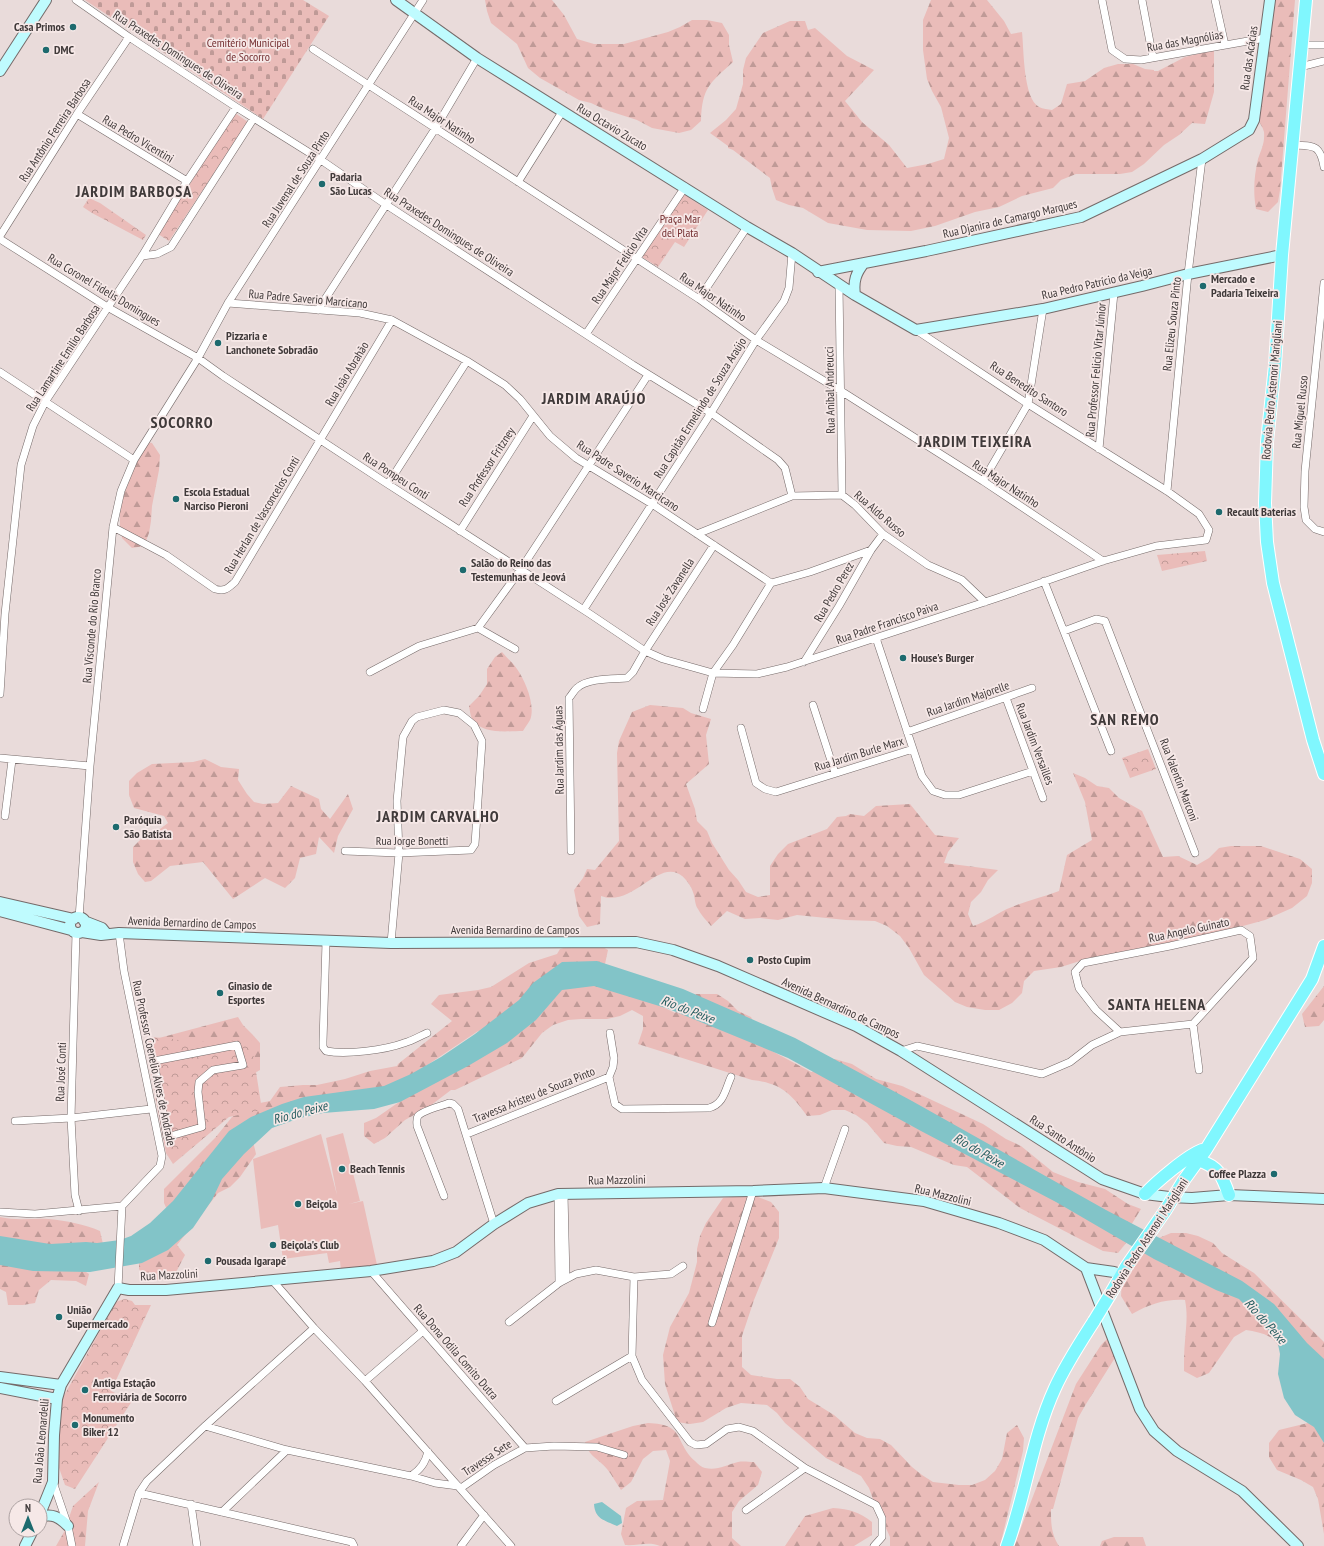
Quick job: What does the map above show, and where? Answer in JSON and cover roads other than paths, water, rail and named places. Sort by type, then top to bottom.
[{"type":"main road","name":"Rodovia Pedro Astenori Marigliani","points":[[1306,0],[1282,255],[1275,365],[1267,442],[1265,503],[1267,542],[1273,583],[1313,740],[1324,774]]},
{"type":"main road","name":"Rodovia Pedro Astenori Marigliani","points":[[1007,1546],[1015,1524],[1042,1423],[1055,1388],[1072,1356],[1123,1271],[1155,1228],[1312,979],[1324,946]]},
{"type":"main road","points":[[1145,1194],[1153,1186],[1200,1151],[1223,1178],[1229,1195]]},
{"type":"street","points":[[0,71],[46,0]]},
{"type":"street","name":"Rua Praxedes Domingues de Oliveira","points":[[76,0],[129,37],[236,107],[321,160],[385,204],[648,374],[712,413],[778,460],[785,468],[792,496]]},
{"type":"street","name":"Rua Octavio Zucato","points":[[396,0],[477,58],[747,227],[792,253],[818,272]]},
{"type":"street","name":"Rua Juvenal de Souza Pinto","points":[[198,358],[228,303],[370,85],[414,12],[423,0]]},
{"type":"street","name":"Rua das Magnólias","points":[[1102,0],[1112,50],[1125,60],[1141,60],[1265,38]]},
{"type":"street","points":[[1142,0],[1153,58]]},
{"type":"street","points":[[1216,0],[1225,45]]},
{"type":"street","name":"Rua das Acácias","points":[[1254,120],[1270,0]]},
{"type":"street","name":"Rua Antônio Ferreira Barbosa","points":[[0,236],[77,114],[129,37]]},
{"type":"street","points":[[1302,45],[1324,45]]},
{"type":"street","name":"Rua Major Natinho","points":[[313,49],[699,299],[756,340],[841,391],[983,481],[1103,561]]},
{"type":"street","points":[[318,310],[385,204],[435,129],[477,58]]},
{"type":"street","points":[[1300,67],[1324,61]]},
{"type":"street","name":"Rua Lamartine Emilio Barbosa","points":[[0,694],[2,614],[21,465],[33,426],[45,402],[109,308],[187,181],[236,107]]},
{"type":"street","points":[[518,182],[562,112]]},
{"type":"street","name":"Rua Pedro Vicentini","points":[[77,114],[187,181]]},
{"type":"street","points":[[142,256],[157,254],[171,247],[254,118]]},
{"type":"street","name":"Rua Djanira de Camargo Marques","points":[[818,272],[1081,217],[1202,159],[1249,130],[1254,120]]},
{"type":"street","points":[[1293,145],[1311,146],[1318,149],[1322,154],[1324,167]]},
{"type":"street","name":"Rua Elizeu Souza Pinto","points":[[1167,491],[1188,274],[1202,159]]},
{"type":"street","name":"Rua Major Felício Vita","points":[[586,334],[638,260],[685,187]]},
{"type":"street","points":[[699,299],[747,227]]},
{"type":"street","name":"Rua Coronel Fidelis Domingues","points":[[0,239],[109,308],[198,358]]},
{"type":"street","name":"Rua Capitão Ermelindo de Souza Araújo","points":[[584,609],[712,413],[756,340],[784,300],[789,288],[792,253]]},
{"type":"street","name":"Rua Pedro Patrício da Veiga","points":[[916,330],[1043,309],[1188,274],[1282,255]]},
{"type":"street","points":[[855,295],[854,279],[864,263]]},
{"type":"street","name":"Rua Benedito Santoro","points":[[818,272],[916,330],[1028,404],[1167,491],[1199,514],[1209,530],[1206,540]]},
{"type":"street","name":"Rua Anibal Andreucci","points":[[839,284],[842,495]]},
{"type":"street","name":"Rua Miguel Russo","points":[[1324,284],[1305,470],[1304,507],[1306,520],[1315,529],[1324,532]]},
{"type":"street","name":"Rua Professor Felicio Vitar Júnior","points":[[1099,449],[1114,293]]},
{"type":"street","name":"Rua Padre Saverio Marcicano","points":[[228,303],[360,313],[392,320],[467,361],[505,385],[520,399],[550,436],[576,458],[652,504],[771,583]]},
{"type":"street","points":[[983,481],[1028,404],[1043,309]]},
{"type":"street","name":"Rua João Abrahão","points":[[320,439],[392,320]]},
{"type":"street","name":"Rua Pompeu Conti","points":[[198,358],[388,484],[584,609]]},
{"type":"street","name":"Rua Visconde do Rio Branco","points":[[79,919],[90,766],[113,527],[121,491],[134,460],[198,358]]},
{"type":"street","points":[[388,484],[467,361]]},
{"type":"street","points":[[0,372],[134,460]]},
{"type":"street","points":[[370,672],[420,646],[478,628],[521,569],[648,374]]},
{"type":"street","name":"Rua Professor Fritzney","points":[[460,530],[533,416]]},
{"type":"street","name":"Rua Herlan de Vasconcelos Conti","points":[[113,527],[166,555],[215,588],[221,591],[227,589],[235,582],[320,439]]},
{"type":"street","name":"Rua Aldo Russo","points":[[792,496],[842,495],[855,505],[883,534],[928,565],[962,580],[985,602]]},
{"type":"street","points":[[697,534],[792,496]]},
{"type":"street","name":"Rua Pedro Perez","points":[[804,662],[839,606],[871,550],[883,534]]},
{"type":"street","name":"Rua Padre Francisco Paiva","points":[[584,609],[645,651],[663,660],[713,673],[757,674],[804,662],[1103,561],[1156,546],[1206,540]]},
{"type":"street","name":"Rua José Zavanella","points":[[645,651],[714,545]]},
{"type":"street","points":[[704,709],[713,673],[733,645],[771,583],[810,572],[871,550]]},
{"type":"street","points":[[1044,581],[1111,751]]},
{"type":"street","name":"Rua Valentin Marconi","points":[[1064,631],[1096,619],[1105,621],[1195,853]]},
{"type":"street","points":[[478,628],[515,649]]},
{"type":"street","name":"Rua Jardim Burle Marx","points":[[741,728],[756,782],[765,789],[776,792],[913,749],[910,731],[876,638]]},
{"type":"street","name":"Rua Jardim das Águas","points":[[571,851],[569,698],[577,687],[590,682],[606,679],[627,678],[633,672],[645,651]]},
{"type":"street","name":"Rua Jardim Majorelle","points":[[910,731],[1032,688]]},
{"type":"street","name":"Rua Jardim Versailles","points":[[1006,698],[1043,798]]},
{"type":"street","points":[[813,705],[835,773]]},
{"type":"street","name":"Rua Jorge Bonetti","points":[[345,852],[399,853],[467,851],[471,850],[476,844],[482,741],[474,725],[459,714],[444,710],[417,717],[412,721],[403,737],[397,801],[399,853]]},
{"type":"street","points":[[913,749],[922,776],[933,791],[945,795],[959,795],[1033,771]]},
{"type":"street","points":[[0,758],[90,766]]},
{"type":"street","points":[[4,816],[12,760]]},
{"type":"street","points":[[390,943],[399,853]]},
{"type":"street","points":[[0,902],[79,919],[102,928],[106,933]]},
{"type":"street","name":"Avenida Bernardino de Campos","points":[[0,911],[77,932],[101,935],[106,933],[119,933],[326,942],[390,943],[636,942],[673,950],[718,966],[856,1026],[901,1051]]},
{"type":"street","points":[[79,919],[85,927],[77,932],[70,924],[79,919]]},
{"type":"street","name":"Rua Angelo Guinato","points":[[1120,1032],[1096,1010],[1079,988],[1075,972],[1083,963],[1241,930],[1250,936],[1252,958],[1194,1024]]},
{"type":"street","name":"Rua José Conti","points":[[77,932],[71,1118],[75,1195],[79,1211]]},
{"type":"street","name":"Rua Professor Coenelio Alves de Andrade","points":[[119,933],[124,971],[162,1156],[160,1166],[122,1206]]},
{"type":"street","points":[[326,942],[323,1047],[326,1051],[338,1053],[382,1048],[404,1043],[427,1033]]},
{"type":"street","points":[[901,1051],[916,1046],[1042,1074],[1070,1062],[1092,1045],[1120,1032],[1194,1024],[1199,1070]]},
{"type":"street","name":"Travessa Aristeu de Souza Pinto","points":[[610,1033],[614,1058],[613,1067],[609,1077],[615,1104],[622,1109],[709,1108],[721,1100],[731,1077]]},
{"type":"street","points":[[143,1063],[154,1062],[236,1044],[243,1065],[213,1070],[199,1082],[198,1092],[202,1127],[167,1137],[154,1062]]},
{"type":"street","name":"Rua Santo Antônio","points":[[901,1051],[1102,1179],[1145,1194],[1170,1197],[1192,1198],[1229,1195],[1324,1199]]},
{"type":"street","name":"Travessa Aristeu de Souza Pinto","points":[[467,1134],[609,1077]]},
{"type":"street","points":[[444,1196],[416,1120],[422,1112],[449,1103],[458,1108],[494,1224]]},
{"type":"street","points":[[15,1121],[71,1118],[151,1108]]},
{"type":"street","points":[[824,1188],[845,1129]]},
{"type":"street","name":"Rua Mazzolini","points":[[119,1283],[129,1290],[166,1290],[273,1281],[371,1270],[433,1261],[456,1252],[494,1224],[528,1203],[561,1194],[753,1191],[824,1188],[924,1201],[991,1221],[1044,1240],[1086,1268],[1114,1272],[1123,1271]]},
{"type":"street","points":[[712,1323],[753,1191]]},
{"type":"street","points":[[561,1194],[566,1279]]},
{"type":"street","points":[[559,1283],[561,1194]]},
{"type":"street","points":[[0,1212],[35,1214],[122,1206],[119,1283]]},
{"type":"street","points":[[509,1322],[559,1283],[576,1274],[596,1270],[634,1277],[671,1274],[682,1266]]},
{"type":"street","points":[[1086,1268],[1140,1409],[1154,1431],[1177,1451],[1242,1491],[1298,1546]]},
{"type":"street","name":"Rua Dona Odila Comito Dutra","points":[[371,1270],[526,1448]]},
{"type":"street","points":[[634,1277],[632,1356],[642,1380],[690,1442],[696,1445],[706,1444],[728,1429],[739,1427],[753,1430],[805,1468],[876,1504],[882,1518],[882,1537],[874,1546]]},
{"type":"street","points":[[273,1281],[314,1328],[365,1381],[511,1546]]},
{"type":"street","name":"Rua João Leonardelli","points":[[47,1498],[53,1482],[54,1435],[57,1399],[60,1385],[119,1283]]},
{"type":"street","points":[[123,1546],[140,1493],[147,1481],[159,1468],[314,1328]]},
{"type":"street","points":[[365,1381],[423,1331]]},
{"type":"street","points":[[556,1401],[632,1356]]},
{"type":"street","points":[[57,1399],[3,1389],[4,1378],[60,1385]]},
{"type":"street","points":[[205,1426],[287,1450],[460,1487]]},
{"type":"street","points":[[526,1448],[554,1446],[597,1447],[624,1455]]},
{"type":"street","name":"Travessa Sete","points":[[460,1487],[494,1465],[526,1448]]},
{"type":"street","points":[[222,1512],[287,1450]]},
{"type":"street","points":[[411,1476],[422,1466],[426,1460],[428,1452]]},
{"type":"street","points":[[746,1510],[805,1468]]},
{"type":"street","points":[[53,1482],[68,1526],[72,1546]]},
{"type":"street","points":[[140,1493],[353,1544]]},
{"type":"street","points":[[191,1504],[197,1546]]},
{"type":"street","points":[[48,1515],[55,1516],[68,1526]]},
{"type":"street","points":[[461,1546],[484,1515]]},
{"type":"water","name":"Rio do Peixe","points":[[597,961],[683,989],[795,1038],[912,1101],[1106,1210],[1242,1281],[1274,1304],[1307,1343],[1324,1359],[1324,1443],[1314,1427],[1295,1415],[1284,1398],[1278,1374],[1280,1354],[1277,1339],[1239,1299],[1216,1290],[1154,1259],[1056,1202],[921,1131],[788,1058],[669,1009],[594,986],[562,990],[536,1020],[507,1043],[468,1066],[400,1102],[374,1109],[323,1113],[300,1118],[272,1128],[244,1154],[222,1179],[212,1200],[193,1228],[168,1250],[142,1263],[90,1272],[33,1271],[0,1265],[0,1236],[50,1244],[86,1242],[97,1243],[120,1240],[131,1236],[150,1223],[173,1201],[229,1131],[251,1117],[282,1104],[304,1097],[384,1086],[411,1074],[441,1057],[475,1034],[519,1000],[533,983],[562,962]]},
{"type":"water","points":[[602,1502],[621,1516],[622,1523],[617,1526],[598,1516],[594,1504]]},
{"type":"place","name":"Casa Primos","points":[[73,27]]},
{"type":"place","name":"DMC","points":[[46,50]]},
{"type":"place","name":"Padaria São Lucas","points":[[322,184]]},
{"type":"place","name":"Mercado e Padaria Teixeira","points":[[1203,286]]},
{"type":"place","name":"Pizzaria e Lanchonete Sobradão","points":[[218,343]]},
{"type":"place","name":"Escola Estadual Narciso Pieroni","points":[[176,499]]},
{"type":"place","name":"Recault Baterias","points":[[1219,512]]},
{"type":"place","name":"Salão do Reino das Testemunhas de Jeová","points":[[463,570]]},
{"type":"place","name":"House's Burger","points":[[903,658]]},
{"type":"place","name":"Paróquia São Batista","points":[[116,827]]},
{"type":"place","name":"Posto Cupim","points":[[750,960]]},
{"type":"place","name":"Ginasio de Esportes","points":[[220,993]]},
{"type":"place","name":"Beach Tennis","points":[[342,1169]]},
{"type":"place","name":"Coffee Plazza","points":[[1274,1174]]},
{"type":"place","name":"Beiçola","points":[[298,1204]]},
{"type":"place","name":"Beiçola's Club","points":[[273,1245]]},
{"type":"place","name":"Pousada Igarapé","points":[[208,1261]]},
{"type":"place","name":"União Supermercado","points":[[59,1317]]},
{"type":"place","name":"Antiga Estação Ferroviária de Socorro","points":[[85,1390]]},
{"type":"place","name":"Monumento Biker 12","points":[[75,1425]]},
{"type":"district","name":"JARDIM BARBOSA","points":[[134,191]]},
{"type":"district","name":"JARDIM ARAÚJO","points":[[594,398]]},
{"type":"district","name":"SOCORRO","points":[[182,422]]},
{"type":"district","name":"JARDIM TEIXEIRA","points":[[975,441]]},
{"type":"district","name":"SAN REMO","points":[[1125,719]]},
{"type":"district","name":"JARDIM CARVALHO","points":[[438,816]]},
{"type":"district","name":"SANTA HELENA","points":[[1157,1004]]},
{"type":"park label","name":"Cemitério Municipal de Socorro","points":[[248,50]]},
{"type":"park label","name":"Praça Mar del Plata","points":[[680,226]]}]
